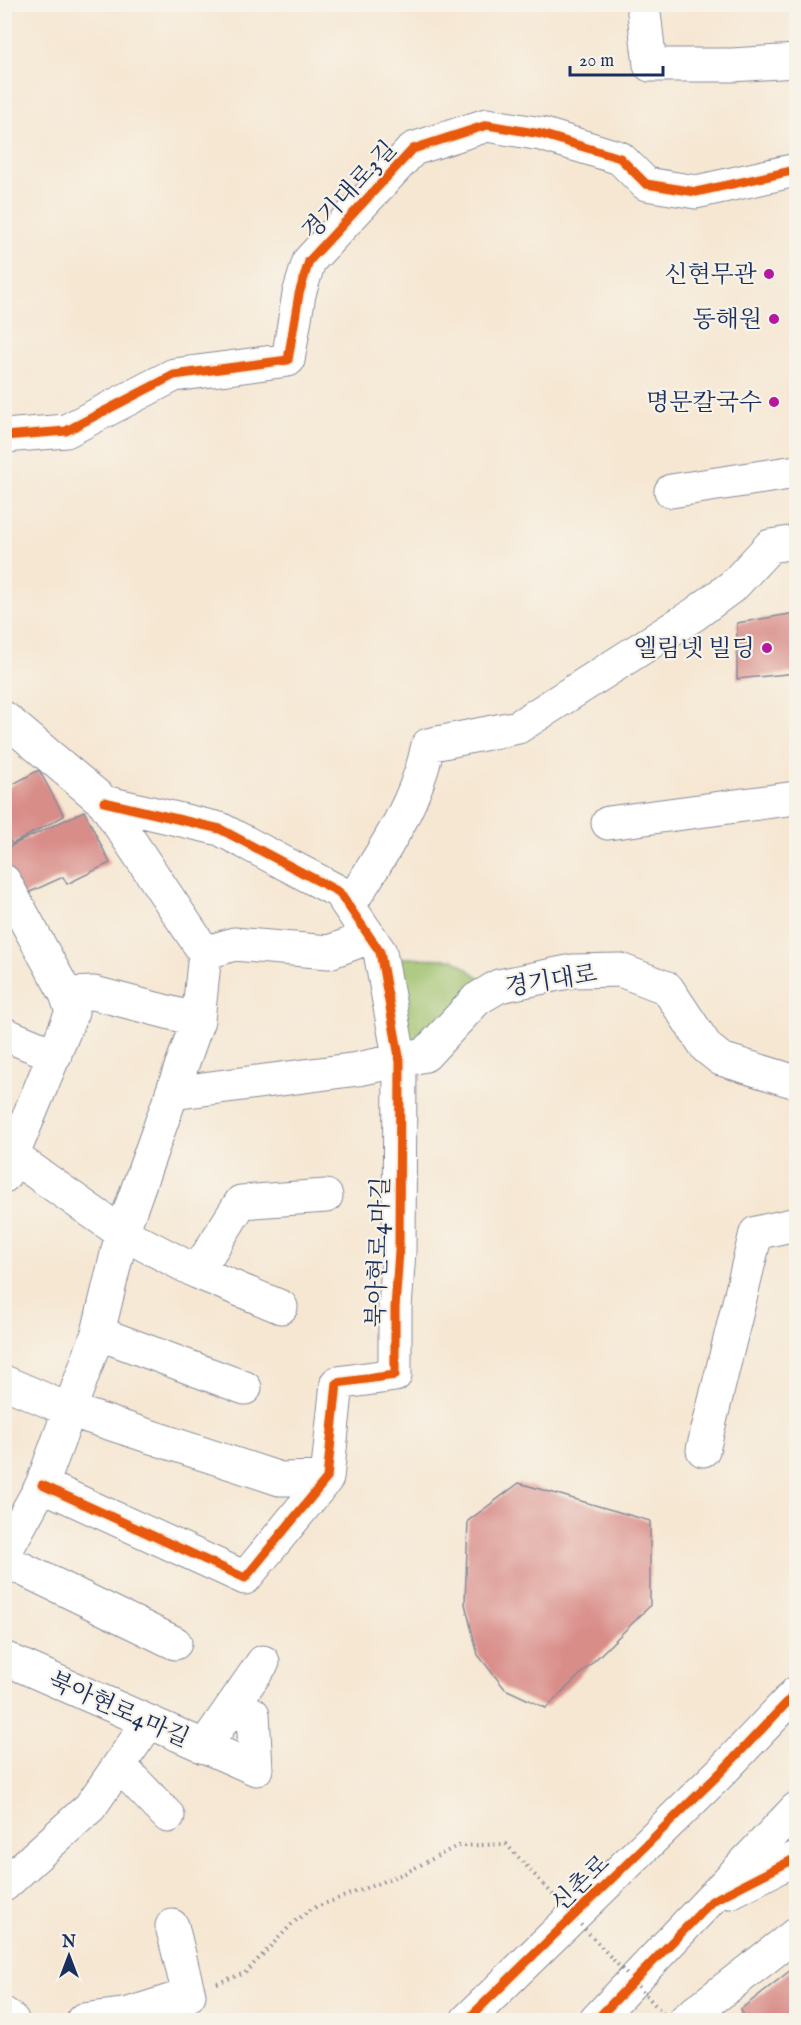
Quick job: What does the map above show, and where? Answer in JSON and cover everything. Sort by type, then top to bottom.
[{"type":"street","points":[[643,4],[650,66],[732,66],[796,61]]},
{"type":"street","name":"경기대로3길","points":[[4,436],[66,430],[174,375],[288,360],[299,294],[309,261],[413,149],[487,125],[542,134],[620,158],[646,184],[696,192],[796,170]]},
{"type":"street","points":[[671,491],[796,472]]},
{"type":"street","points":[[348,906],[401,822],[422,776],[428,745],[518,727],[695,614],[734,585],[770,546],[796,542]]},
{"type":"street","points":[[4,718],[105,802],[205,953],[198,1020],[122,1233],[98,1333],[42,1485],[10,1533]]},
{"type":"street","points":[[608,823],[796,798]]},
{"type":"street","name":"북아현로4마길","points":[[105,802],[220,828],[339,892],[380,952],[400,1062],[399,1251],[395,1308],[395,1375],[337,1383],[327,1478]]},
{"type":"street","points":[[4,881],[66,994],[72,1012],[8,1162],[122,1233],[197,1272],[281,1306]]},
{"type":"street","points":[[205,953],[234,944],[329,952],[370,937]]},
{"type":"street","name":"경기대로","points":[[400,1062],[425,1055],[477,999],[499,986],[573,971],[620,970],[667,988],[707,1048],[721,1059],[796,1082]]},
{"type":"street","points":[[66,994],[94,993],[198,1020]]},
{"type":"street","points":[[4,1034],[55,1055]]},
{"type":"street","points":[[171,1093],[400,1062]]},
{"type":"street","points":[[197,1272],[241,1202],[326,1196]]},
{"type":"street","points":[[703,1450],[756,1233],[796,1224]]},
{"type":"street","points":[[98,1333],[245,1388]]},
{"type":"street","points":[[4,1382],[69,1410],[280,1479],[327,1478]]},
{"type":"street","points":[[42,1485],[245,1578],[327,1478]]},
{"type":"street","points":[[4,1560],[175,1643]]},
{"type":"street","name":"북아현로4마길","points":[[4,1658],[204,1747],[264,1662]]},
{"type":"street","points":[[720,1773],[796,1693]]},
{"type":"street","points":[[204,1747],[256,1769],[253,1714],[232,1707]]},
{"type":"street","points":[[720,1773],[796,1720]]},
{"type":"street","points":[[4,1885],[90,1807],[149,1722]]},
{"type":"street","points":[[119,1765],[168,1816]]},
{"type":"street","name":"신촌로","points":[[467,2020],[720,1773]]},
{"type":"street","points":[[596,2020],[712,1901],[796,1809]]},
{"type":"street","points":[[712,1901],[796,1858]]},
{"type":"street","points":[[83,2020],[129,2014],[189,1995],[171,1926]]},
{"type":"street","points":[[685,2020],[796,1934]]},
{"type":"street","points":[[4,2014],[12,2020]]},
{"type":"green space","points":[[402,958],[454,959],[487,983],[405,1051],[398,966]]},
{"type":"building","name":"엘림넷 빌딩","points":[[796,613],[796,673],[737,679],[737,623]]},
{"type":"building","points":[[39,770],[64,816],[12,844],[8,838],[4,840],[4,789]]},
{"type":"building","points":[[84,811],[110,863],[67,884],[63,877],[17,898],[4,870],[4,849]]},
{"type":"building","points":[[519,1483],[650,1521],[650,1606],[546,1708],[505,1689],[478,1655],[465,1604],[468,1521]]},
{"type":"building","points":[[796,1966],[796,2020],[744,2020],[741,2009]]},
{"type":"cycle path","points":[[4,436],[66,431],[174,375],[288,360],[299,294],[309,261],[413,149],[487,125],[541,134],[620,158],[646,184],[696,192],[796,170]]},
{"type":"cycle path","points":[[42,1485],[245,1578],[327,1478],[337,1383],[395,1375],[395,1308],[399,1251],[400,1062],[380,952],[339,892],[220,829],[104,802]]},
{"type":"cycle path","points":[[467,2020],[720,1773],[796,1693]]},
{"type":"cycle path","points":[[596,2020],[712,1901],[796,1858]]},
{"type":"place","name":"신현무관","points":[[769,274]]},
{"type":"place","name":"동해원","points":[[774,319]]},
{"type":"place","name":"명문칼국수","points":[[774,402]]},
{"type":"place","name":"엘림넷 빌딩","points":[[767,648]]}]
